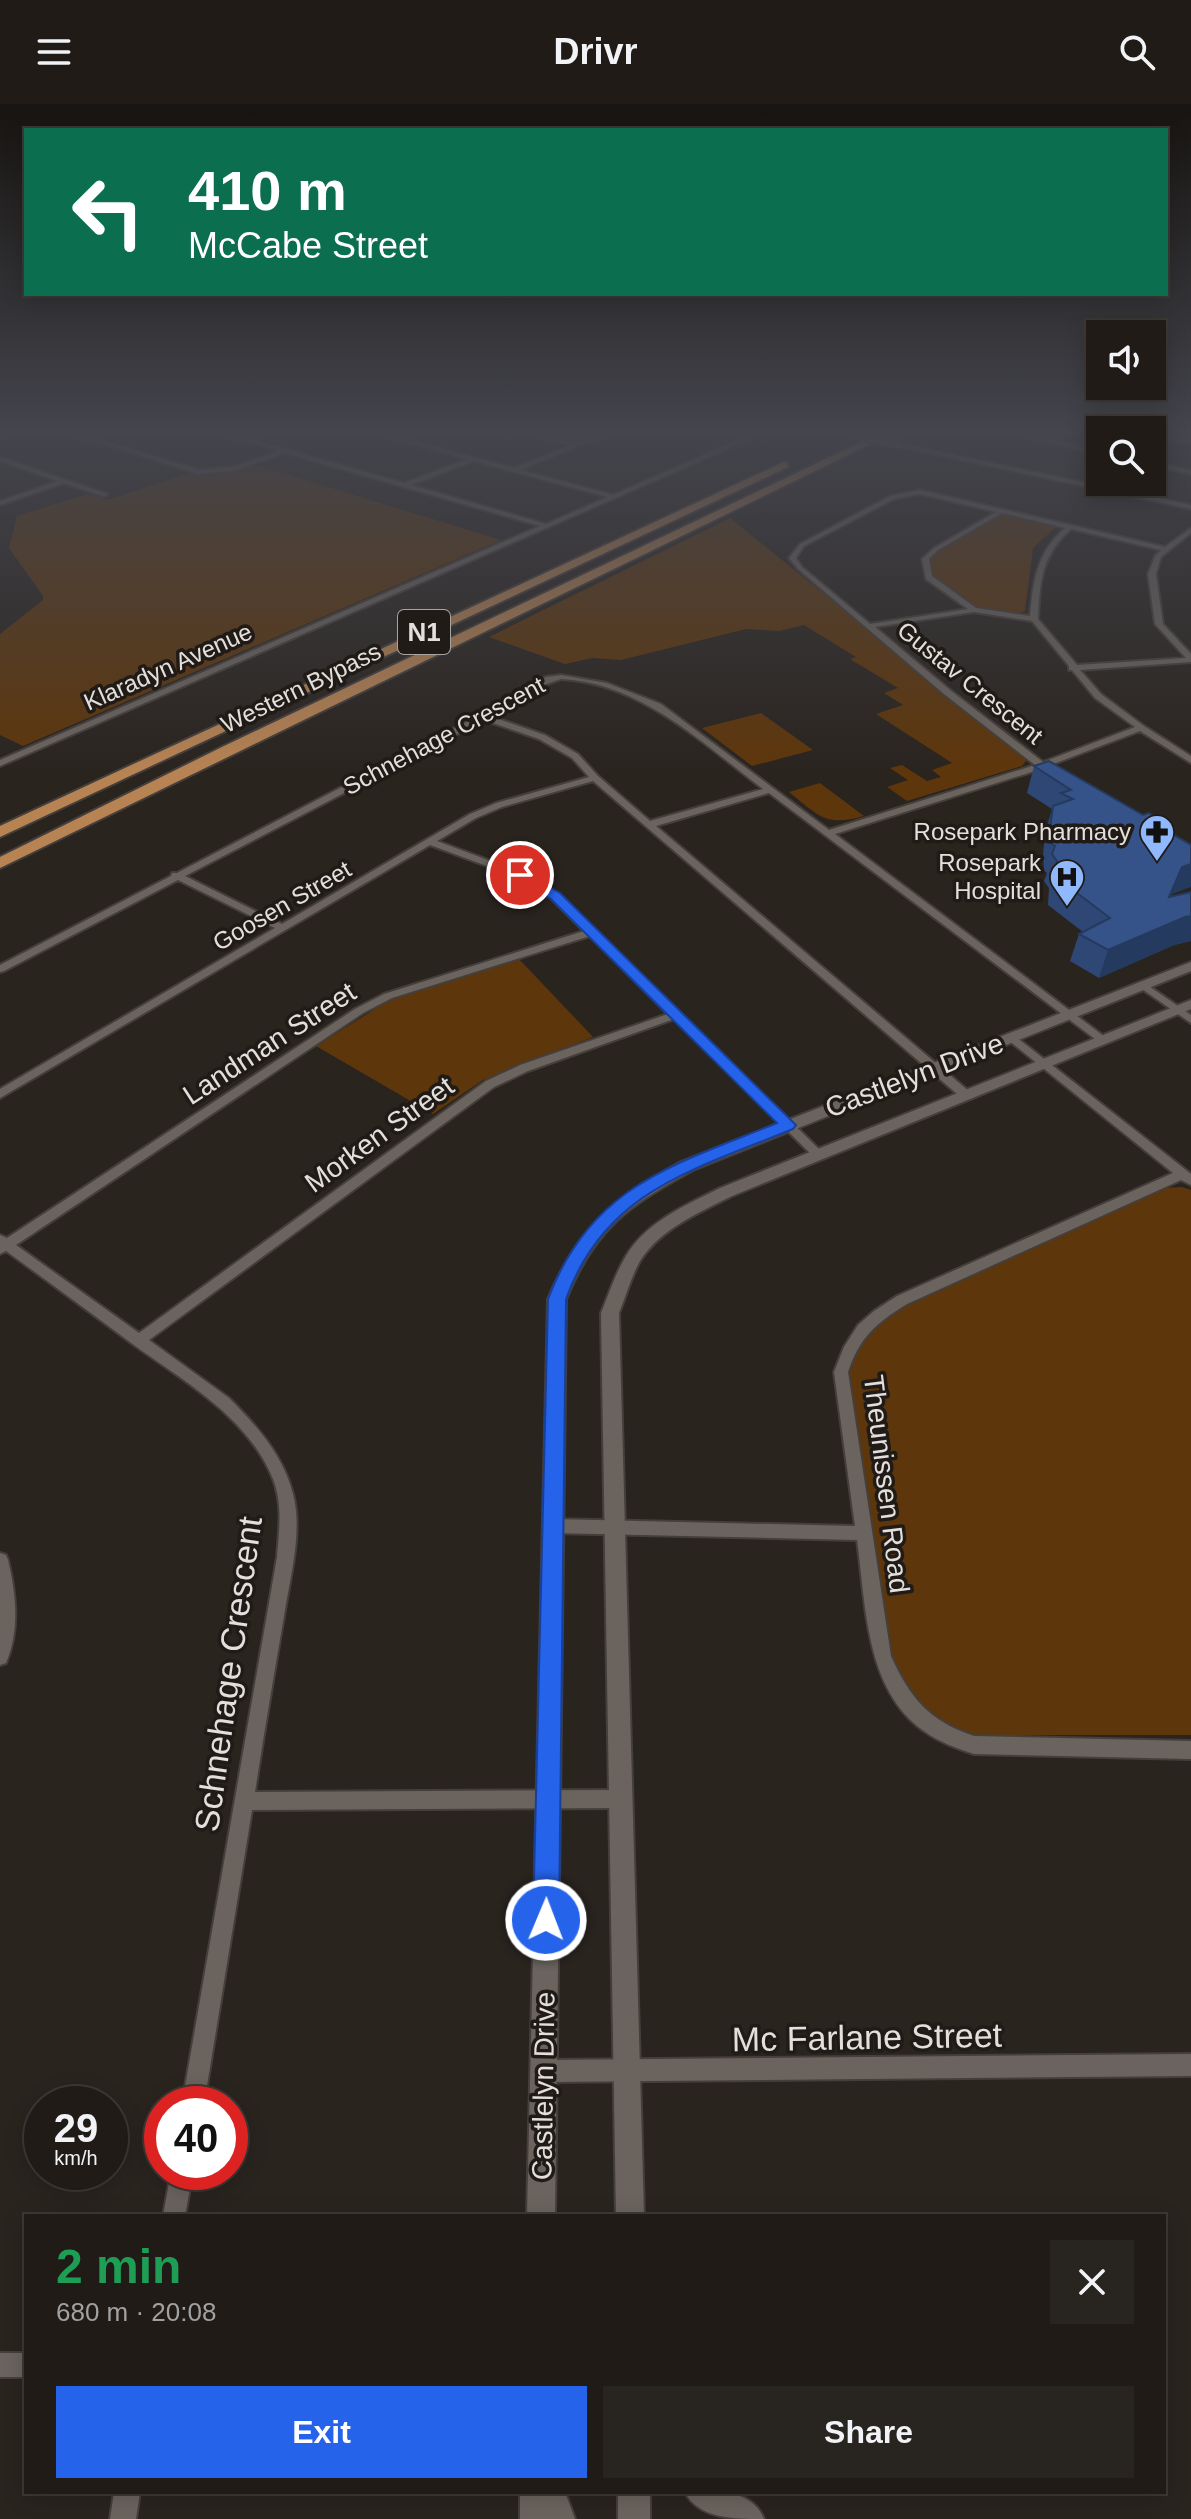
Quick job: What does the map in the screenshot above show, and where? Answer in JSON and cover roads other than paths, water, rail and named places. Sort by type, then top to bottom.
[{"type":"highway","name":"Western Bypass","points":[[0,832],[606,548]]},
{"type":"highway","name":"Western Bypass","points":[[0,863],[227,750],[660,548]]},
{"type":"street","name":"Klaradyn Avenue","points":[[0,763],[492,548]]},
{"type":"street","name":"Gustav Crescent","points":[[798,548],[792,558],[800,568],[1040,766],[1065,781]]},
{"type":"street","points":[[938,548],[924,564],[929,577],[974,610]]},
{"type":"street","points":[[1034,619],[1043,556],[1049,548]]},
{"type":"street","name":"Gustav Crescent","points":[[1159,548],[1165,549]]},
{"type":"street","points":[[1165,549],[1153,567],[1157,617],[1163,631],[1191,660]]},
{"type":"street","points":[[869,626],[974,610],[1034,619],[1098,696],[1191,760]]},
{"type":"street","points":[[1072,668],[1191,660]]},
{"type":"street","name":"Schnehage Crescent","points":[[0,969],[550,679],[583,679],[658,706],[1103,1040]]},
{"type":"street","points":[[483,717],[557,745],[575,756],[648,825],[967,1096]]},
{"type":"street","points":[[828,833],[1040,766],[1141,728]]},
{"type":"street","name":"Goosen Street","points":[[0,1094],[473,816],[499,805],[595,778]]},
{"type":"street","points":[[648,825],[771,790]]},
{"type":"street","points":[[431,842],[539,885],[555,896],[819,1155]]},
{"type":"street","points":[[175,875],[283,928]]},
{"type":"street","name":"Landman Street","points":[[2,1245],[359,1011],[388,996],[591,932]]},
{"type":"street","name":"Castlelyn Drive","points":[[541,2214],[557,1299],[568,1268],[606,1216],[630,1197],[687,1166],[1191,966]]},
{"type":"street","points":[[1143,985],[1184,1007],[1191,1020]]},
{"type":"street","name":"Castlelyn Drive","points":[[630,2214],[610,1313],[629,1267],[641,1247],[672,1222],[726,1192],[1184,1007]]},
{"type":"street","name":"Morken Street","points":[[138,1341],[490,1084],[524,1068],[675,1015]]},
{"type":"street","points":[[1011,1037],[1187,1177]]},
{"type":"street","name":"Theunissen Road","points":[[1187,1177],[902,1300],[866,1323],[848,1350],[841,1372],[882,1656],[898,1692],[918,1719],[948,1738],[974,1745],[1191,1750]]},
{"type":"street","name":"Schnehage Crescent","points":[[2,1245],[224,1402],[256,1434],[274,1465],[288,1511],[285,1557],[196,2086]]},
{"type":"street","points":[[553,1526],[863,1533]]},
{"type":"street","points":[[0,1560],[8,1596],[5,1641],[0,1657]]},
{"type":"street","points":[[246,1801],[621,1799]]},
{"type":"street","name":"Mc Farlane Street","points":[[543,2071],[1191,2065]]},
{"type":"street","points":[[174,2214],[179,2190]]},
{"type":"street","points":[[0,2365],[24,2365]]},
{"type":"street","points":[[123,2519],[127,2494]]},
{"type":"street","points":[[536,2494],[536,2519]]},
{"type":"street","points":[[550,2494],[559,2519]]},
{"type":"street","points":[[634,2494],[634,2519]]},
{"type":"street","points":[[704,2494],[748,2519]]},
{"type":"place","name":"Rosepark Pharmacy","points":[[1157,863]]},
{"type":"place","name":"Rosepark Hospital","points":[[1067,908]]}]
